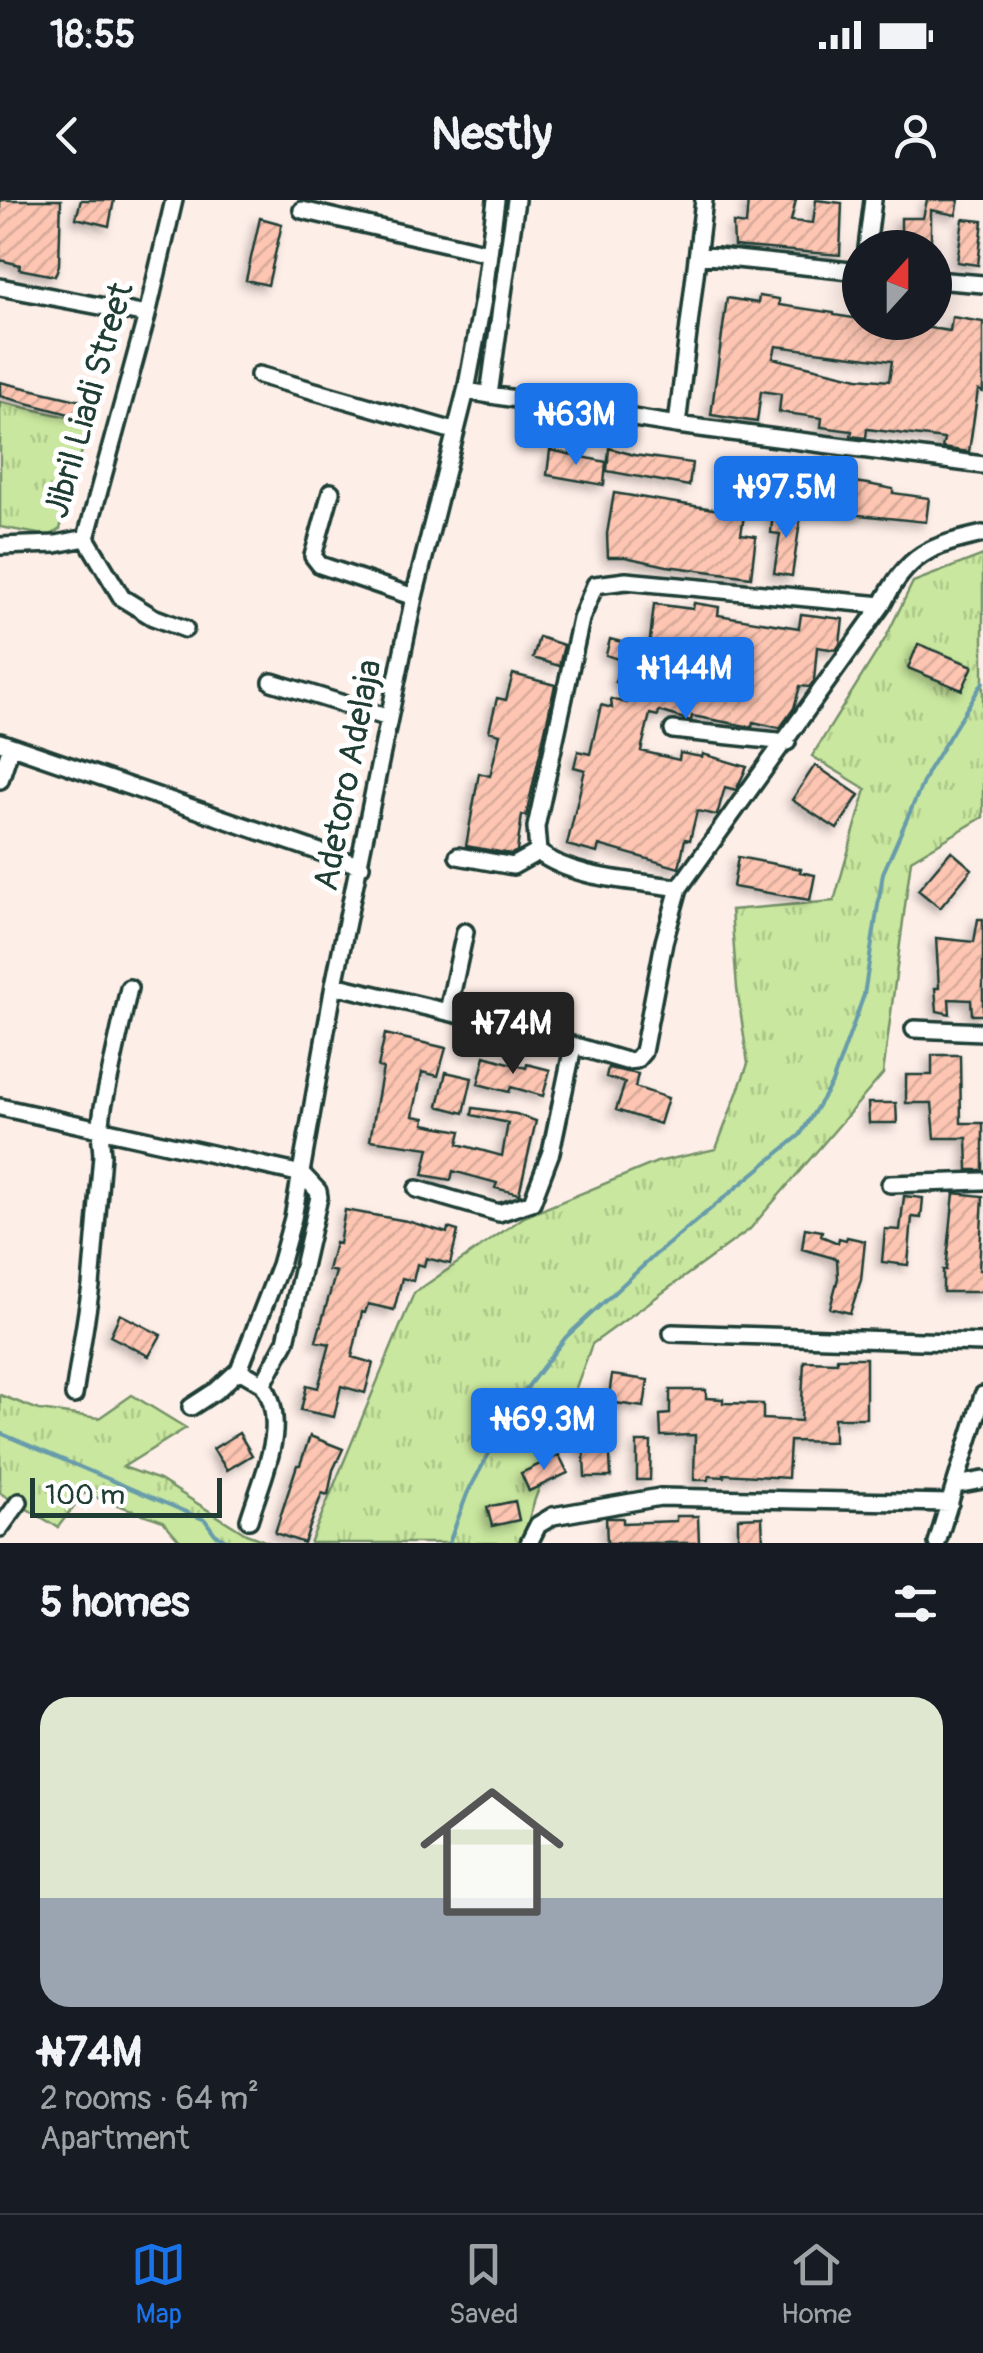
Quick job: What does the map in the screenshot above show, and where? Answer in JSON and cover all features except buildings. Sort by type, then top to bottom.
[{"type":"street","name":"Jibril Liadi Street","points":[[0,546],[56,544],[86,538],[174,200]]},
{"type":"street","name":"Adetoro Adelaja","points":[[239,1370],[294,1218],[334,985],[414,597],[466,391],[496,200]]},
{"type":"street","points":[[490,395],[516,200]]},
{"type":"street","points":[[677,425],[704,200]]},
{"type":"street","points":[[869,230],[873,200]]},
{"type":"street","points":[[302,210],[488,253]]},
{"type":"street","points":[[698,255],[842,270]]},
{"type":"street","points":[[952,281],[983,284]]},
{"type":"street","points":[[0,286],[147,315]]},
{"type":"street","points":[[259,375],[454,431]]},
{"type":"street","points":[[466,391],[677,425],[983,465]]},
{"type":"street","points":[[331,492],[312,556],[320,566],[414,597]]},
{"type":"street","points":[[334,985],[448,1011],[626,1061],[636,1060],[643,1052],[664,942],[679,888],[787,742],[882,605],[894,581],[928,550],[983,534]]},
{"type":"street","points":[[86,538],[122,598],[185,629]]},
{"type":"street","points":[[679,888],[554,864],[538,852],[536,827],[544,789],[581,619],[595,585],[626,581],[882,605]]},
{"type":"street","points":[[272,682],[389,718]]},
{"type":"street","points":[[673,730],[787,742]]},
{"type":"street","points":[[0,780],[6,744],[361,866]]},
{"type":"street","points":[[458,856],[513,866],[538,852]]},
{"type":"street","points":[[448,1011],[465,932]]},
{"type":"street","points":[[74,1395],[90,1286],[102,1154],[100,1131],[129,988]]},
{"type":"street","points":[[914,1029],[983,1032]]},
{"type":"street","points":[[416,1189],[499,1212],[532,1202],[552,1152],[573,1046]]},
{"type":"street","points":[[0,1107],[302,1174],[318,1191],[318,1203],[286,1341],[264,1384]]},
{"type":"street","points":[[890,1184],[983,1181]]},
{"type":"street","points":[[672,1333],[983,1343]]},
{"type":"street","points":[[192,1406],[239,1370],[264,1384],[273,1400],[276,1424],[249,1520]]},
{"type":"street","points":[[937,1543],[983,1395]]},
{"type":"street","points":[[956,1484],[983,1480]]},
{"type":"street","points":[[530,1543],[538,1525],[553,1516],[660,1497],[950,1503]]},
{"type":"street","points":[[0,1528],[20,1502]]},
{"type":"green space","points":[[0,402],[90,422],[60,529],[49,536],[0,527]]},
{"type":"green space","points":[[983,555],[983,817],[911,860],[883,1074],[750,1229],[592,1344],[522,1543],[310,1543],[414,1293],[524,1217],[657,1162],[716,1149],[748,1064],[731,910],[834,901],[866,789],[812,756],[885,639],[913,582]]},
{"type":"green space","points":[[0,1395],[39,1410],[99,1418],[132,1395],[186,1428],[123,1467],[160,1480],[246,1534],[270,1543],[182,1543],[163,1521],[84,1493],[58,1527],[0,1493]]},
{"type":"waterway","points":[[449,1543],[467,1494],[519,1398],[566,1337],[655,1255],[800,1135],[832,1083],[864,995],[883,873],[928,771],[983,682]]},
{"type":"waterway","points":[[0,1433],[205,1520],[215,1534],[232,1543]]}]
